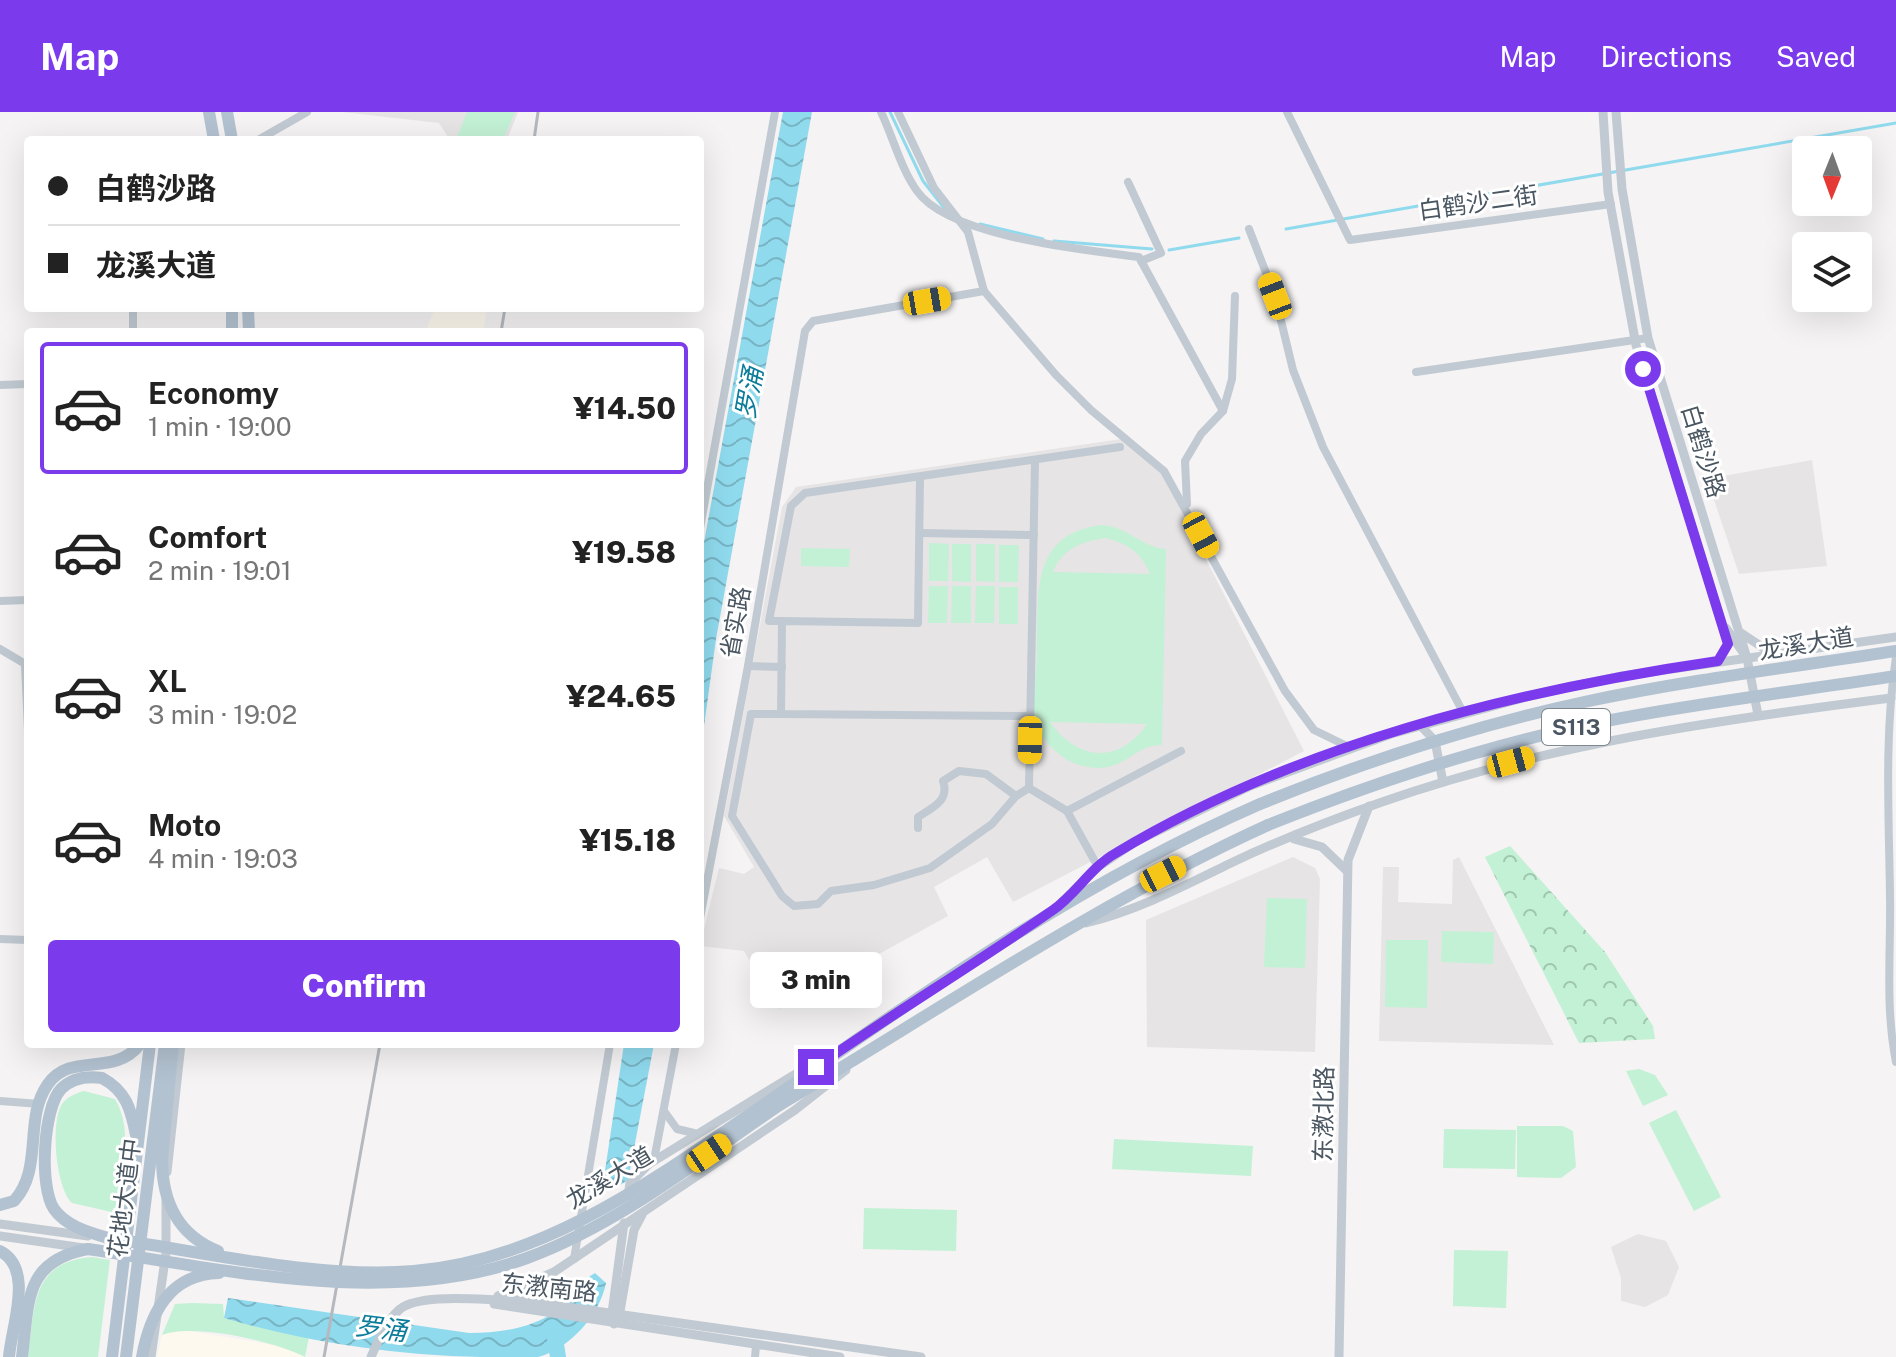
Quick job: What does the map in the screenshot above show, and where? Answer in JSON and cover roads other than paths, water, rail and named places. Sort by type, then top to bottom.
[{"type":"main road","points":[[209,112],[213,136]]},
{"type":"main road","points":[[227,112],[231,136]]},
{"type":"main road","name":"龙溪大道","points":[[88,1249],[404,1282],[468,1275],[526,1259],[620,1212],[778,1100],[858,1038],[1057,908],[1169,846],[1260,804],[1395,753],[1547,710],[1653,689],[1896,654]]},
{"type":"main road","name":"龙溪大道","points":[[778,1100],[871,1051],[1067,927],[1163,874],[1268,825],[1388,779],[1550,733],[1666,710],[1896,676]]},
{"type":"main road","points":[[0,1205],[14,1201],[28,1180],[40,1104],[48,1084],[63,1072],[87,1064],[118,1062],[135,1048]]},
{"type":"main road","name":"花地大道中","points":[[112,1353],[150,1048]]},
{"type":"main road","name":"花地大道中","points":[[126,1357],[165,1048]]},
{"type":"main road","points":[[173,1048],[162,1159],[163,1188],[178,1222],[209,1247],[247,1266]]},
{"type":"main road","points":[[108,1238],[66,1221],[46,1194],[46,1159],[55,1096],[62,1087],[80,1078],[102,1078],[120,1091],[127,1101],[138,1146]]},
{"type":"main road","name":"龙溪大道","points":[[108,1238],[247,1266]]},
{"type":"main road","points":[[22,1357],[31,1291],[45,1265],[66,1253],[88,1249]]},
{"type":"main road","points":[[0,1251],[14,1263],[19,1284],[9,1357]]},
{"type":"main road","points":[[142,1357],[152,1316],[171,1291],[198,1276],[247,1266]]},
{"type":"street","points":[[265,136],[307,112]]},
{"type":"street","points":[[704,506],[775,112]]},
{"type":"street","points":[[881,112],[918,193],[961,223],[1072,248],[1139,257],[1223,411]]},
{"type":"street","points":[[898,112],[934,188],[968,232],[984,291],[1064,384],[1164,471],[1285,691],[1314,730],[1351,748]]},
{"type":"street","name":"白鹤沙二街","points":[[1287,112],[1350,240],[1611,204]]},
{"type":"street","name":"白鹤沙路","points":[[1603,112],[1608,192],[1635,340],[1721,622]]},
{"type":"street","name":"白鹤沙路","points":[[1616,112],[1622,189],[1648,338],[1747,658],[1758,715]]},
{"type":"street","points":[[1128,182],[1161,253],[1141,261]]},
{"type":"street","points":[[1249,229],[1275,296],[1293,370],[1323,447],[1464,714]]},
{"type":"street","name":"省实路","points":[[704,897],[748,666],[805,331],[813,321],[984,291]]},
{"type":"street","points":[[1187,508],[1185,461],[1201,434],[1223,411],[1232,379],[1235,296]]},
{"type":"street","points":[[1416,372],[1648,338]]},
{"type":"street","points":[[0,385],[24,384]]},
{"type":"street","points":[[920,477],[918,623],[769,621],[791,506],[805,493],[1120,447]]},
{"type":"street","points":[[1029,788],[1035,460]]},
{"type":"street","points":[[920,533],[1034,535]]},
{"type":"street","points":[[0,601],[24,600]]},
{"type":"street","points":[[781,714],[782,621]]},
{"type":"street","points":[[1718,661],[1728,644],[1721,622]]},
{"type":"street","points":[[1721,622],[1747,658]]},
{"type":"street","points":[[1738,631],[1772,654]]},
{"type":"street","points":[[1057,908],[1112,855],[1201,808],[1351,748],[1464,714],[1597,681],[1896,637]]},
{"type":"street","points":[[0,649],[24,664]]},
{"type":"street","points":[[1896,654],[1891,698],[1889,1009],[1896,1062]]},
{"type":"street","points":[[748,666],[782,667]]},
{"type":"street","points":[[1067,927],[1134,911],[1289,838],[1369,806],[1443,782],[1593,742],[1758,715],[1891,698]]},
{"type":"street","points":[[1029,788],[1016,796],[992,824],[930,868],[874,885],[831,891],[818,904],[794,906],[782,896],[732,816],[751,714],[1030,716]]},
{"type":"street","points":[[1421,726],[1429,732],[1437,748],[1443,782]]},
{"type":"street","points":[[1067,811],[1181,751]]},
{"type":"street","points":[[918,828],[918,817],[945,795],[943,781],[959,771],[986,774],[1016,796]]},
{"type":"street","points":[[1029,788],[1067,811],[1098,867]]},
{"type":"street","name":"东漖北路","points":[[1339,1357],[1347,871],[1351,845],[1369,806]]},
{"type":"street","points":[[1289,838],[1322,847],[1347,871]]},
{"type":"street","points":[[0,939],[24,940]]},
{"type":"street","points":[[615,1317],[630,1183],[651,1162],[694,1133],[858,1038]]},
{"type":"street","points":[[151,1357],[166,1253],[167,1174],[181,1048]]},
{"type":"street","points":[[574,1259],[609,1048]]},
{"type":"street","points":[[615,1317],[634,1230],[644,1213],[639,1190],[651,1162],[675,1048]]},
{"type":"street","points":[[371,1356],[395,1315],[412,1303],[483,1301],[537,1282],[795,1110],[871,1051]]},
{"type":"street","points":[[0,1101],[40,1104]]},
{"type":"street","points":[[663,1110],[677,1129],[694,1133]]},
{"type":"street","name":"龙溪大道","points":[[0,1224],[108,1238]]},
{"type":"street","name":"龙溪大道","points":[[0,1236],[88,1249]]},
{"type":"street","name":"东漖南路","points":[[483,1301],[545,1303],[600,1311],[615,1317],[756,1346],[840,1357]]},
{"type":"street","name":"东漖南路","points":[[483,1301],[591,1321],[615,1317],[921,1357]]},
{"type":"street","points":[[755,1357],[756,1346]]},
{"type":"water","name":"罗涌","points":[[783,112],[812,112],[716,639],[704,726],[704,542]]},
{"type":"water","points":[[623,1048],[653,1048],[628,1180],[611,1191],[603,1184]]},
{"type":"water","name":"罗涌","points":[[595,1273],[606,1283],[590,1318],[572,1338],[538,1357],[462,1356],[358,1347],[290,1335],[224,1318],[228,1298],[469,1333],[498,1331],[526,1326],[552,1314]]},
{"type":"waterway","points":[[890,112],[923,181],[945,209]]},
{"type":"waterway","points":[[1286,229],[1896,123]]},
{"type":"waterway","points":[[980,224],[1043,239]]},
{"type":"waterway","points":[[1169,250],[1239,238]]},
{"type":"waterway","points":[[1054,241],[1152,249]]},
{"type":"waterway","points":[[554,1332],[558,1357]]},
{"type":"railway","points":[[535,136],[538,112]]},
{"type":"railway","points":[[502,328],[504,312]]},
{"type":"railway","points":[[324,1357],[379,1048]]}]
